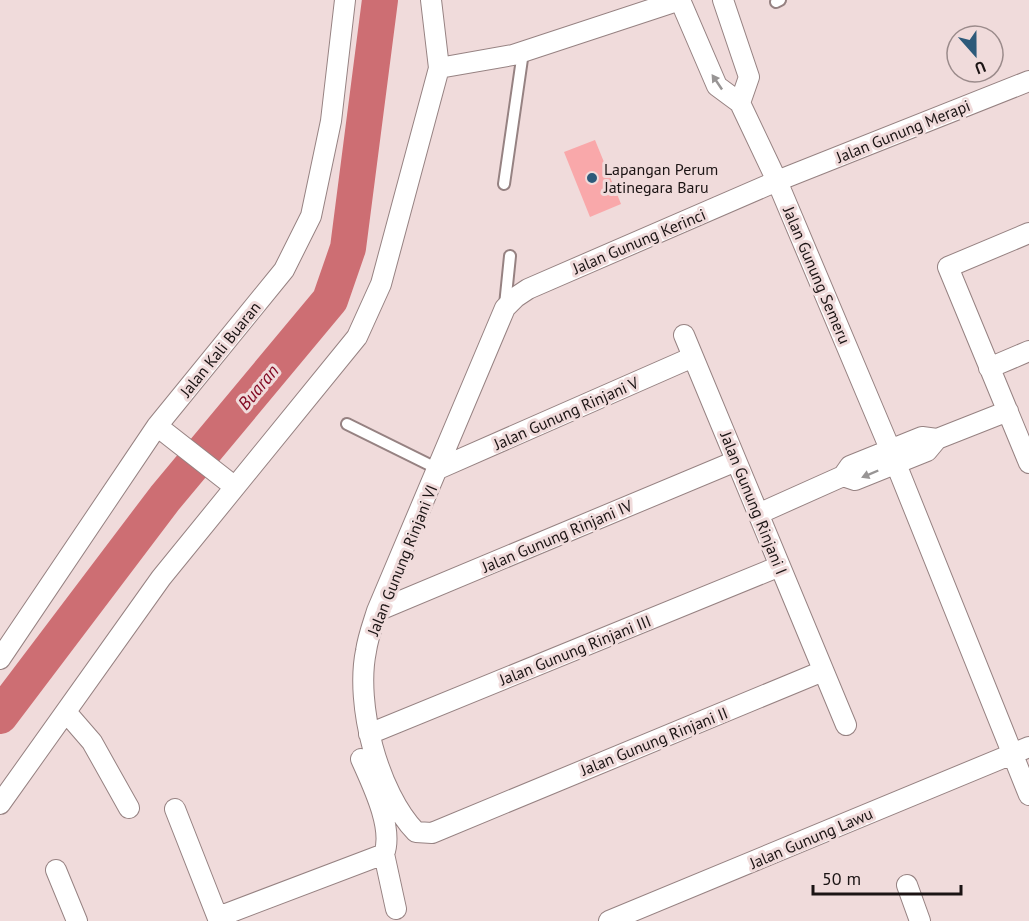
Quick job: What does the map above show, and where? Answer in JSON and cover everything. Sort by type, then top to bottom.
[{"type":"street","name":"Jalan Kali Buaran","points":[[0,659],[162,431],[284,270],[311,216],[331,122],[345,0]]},
{"type":"street","points":[[0,804],[231,484],[357,337],[381,284],[439,68],[431,0]]},
{"type":"street","points":[[439,68],[523,52],[680,0]]},
{"type":"street","name":"Jalan Gunung Semeru","points":[[680,0],[717,86],[740,103],[777,181],[1021,751],[1029,795]]},
{"type":"street","points":[[723,0],[749,77],[740,103]]},
{"type":"street","name":"Jalan Gunung Merapi","points":[[777,181],[1029,81]]},
{"type":"street","name":"Jalan Gunung Kerinci","points":[[505,308],[516,297],[528,290],[777,181]]},
{"type":"street","points":[[1029,232],[948,267],[1029,463]]},
{"type":"street","name":"Jalan Gunung Rinjani VI","points":[[432,833],[416,832],[400,815],[375,759],[363,694],[365,652],[377,611],[505,308]]},
{"type":"street","name":"Jalan Gunung Rinjani I","points":[[684,335],[823,671]]},
{"type":"street","points":[[989,368],[1029,351]]},
{"type":"street","name":"Jalan Gunung Rinjani V","points":[[438,469],[693,357]]},
{"type":"street","points":[[758,514],[843,476],[850,466],[893,456],[922,437],[937,439],[1008,411]]},
{"type":"street","points":[[162,431],[231,484]]},
{"type":"street","name":"Jalan Gunung Rinjani IV","points":[[377,611],[736,461]]},
{"type":"street","name":"Jalan Gunung Rinjani III","points":[[369,734],[780,567]]},
{"type":"street","points":[[823,671],[846,725]]},
{"type":"street","name":"Jalan Gunung Rinjani II","points":[[432,833],[823,671]]},
{"type":"street","points":[[66,712],[92,742],[129,808]]},
{"type":"street","name":"Jalan Gunung Lawu","points":[[609,921],[1021,751]]},
{"type":"street","points":[[361,759],[381,805],[387,845],[384,854],[396,909]]},
{"type":"street","points":[[175,809],[218,919],[384,854]]},
{"type":"street","points":[[56,870],[77,921]]},
{"type":"street","points":[[907,885],[920,921]]},
{"type":"lane","points":[[504,184],[523,52]]},
{"type":"lane","points":[[505,308],[510,256]]},
{"type":"lane","points":[[347,424],[438,469]]},
{"type":"shaded area","name":"Lapangan Perum Jatinegara Baru","points":[[595,140],[621,204],[590,217],[564,152]]},
{"type":"waterway","name":"Buaran","points":[[0,716],[165,498],[330,300],[348,248],[380,0]]},
{"type":"place","name":"Lapangan Perum Jatinegara Baru","points":[[592,178]]}]
